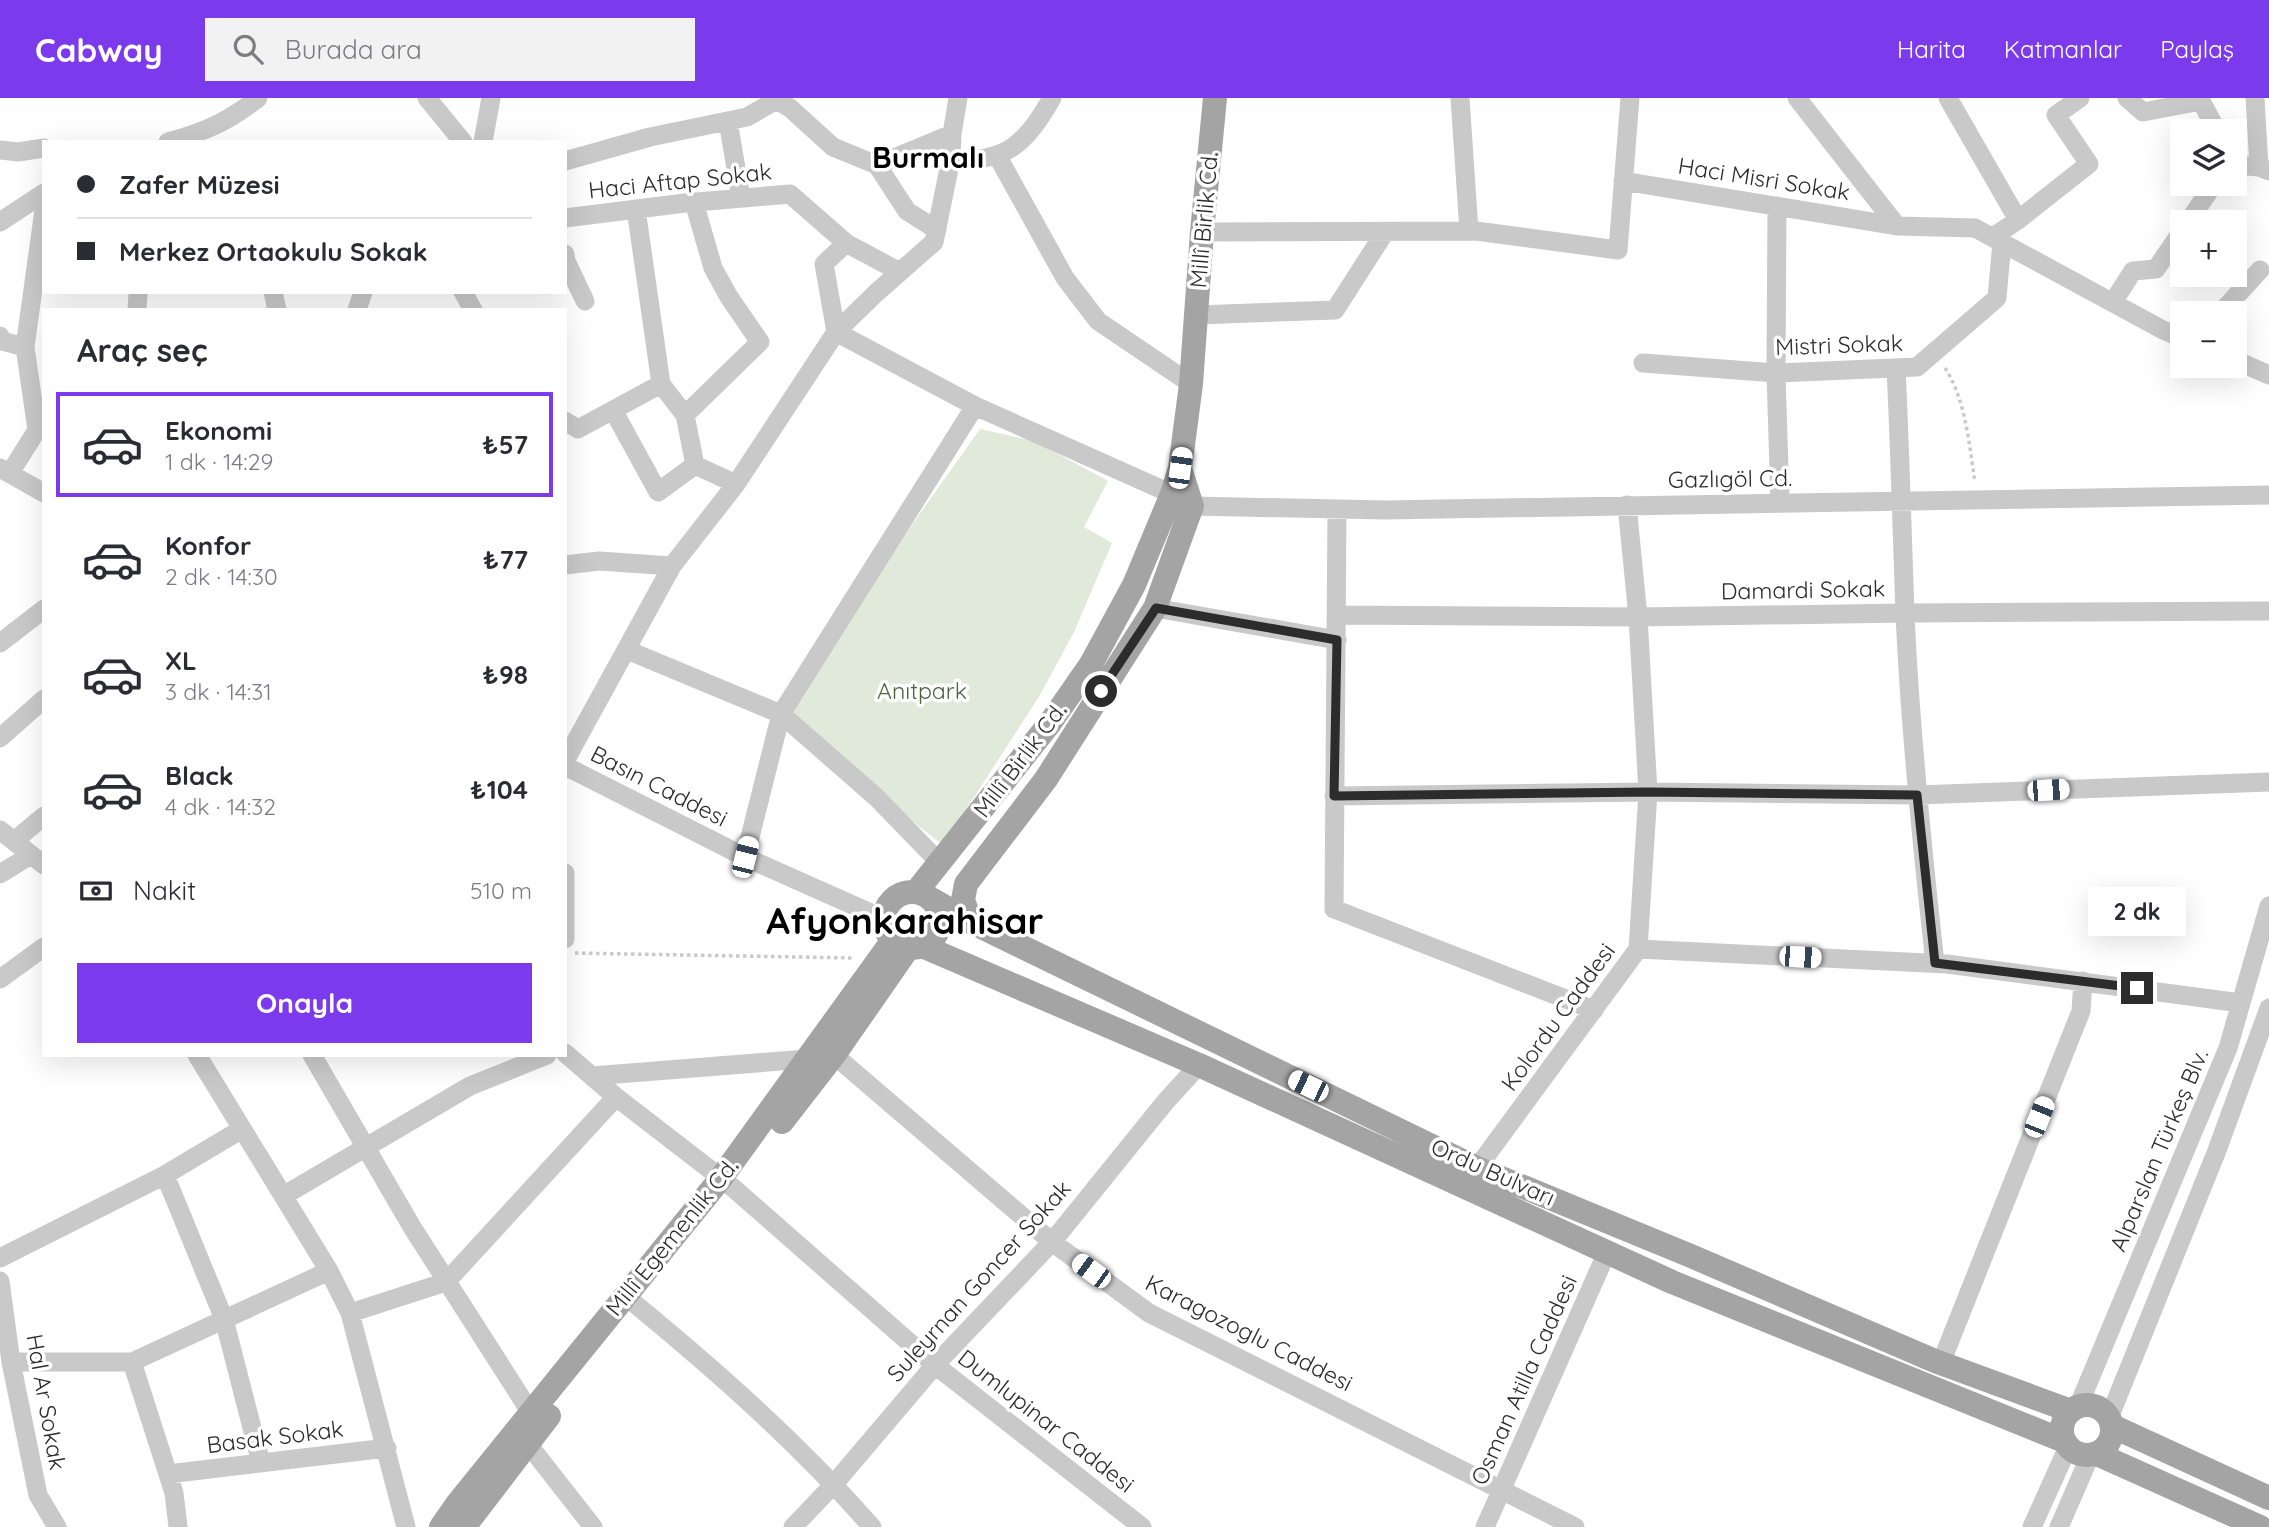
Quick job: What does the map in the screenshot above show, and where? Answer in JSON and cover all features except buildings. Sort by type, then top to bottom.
[{"type":"main road","name":"Millî Birlik Cd.","points":[[971,922],[963,900],[966,884],[1045,779],[1156,608],[1182,500],[1180,468],[1191,384],[1215,98]]},
{"type":"main road","name":"Millî Birlik Cd.","points":[[923,895],[940,863],[1050,723],[1091,664],[1182,500]]},
{"type":"main road","points":[[898,895],[923,895],[937,906],[940,925],[936,934],[898,942],[886,910],[898,895]]},
{"type":"main road","name":"Ordu Bulvarı","points":[[923,895],[971,922],[1477,1168],[1678,1250],[1941,1363],[2075,1409],[2096,1407],[2110,1422],[2269,1498]]},
{"type":"main road","name":"Millî Egemenlik Cd.","points":[[441,1527],[531,1413],[834,1055],[898,942]]},
{"type":"main road","name":"Millî Egemenlik Cd.","points":[[464,1527],[726,1182],[807,1059],[898,942]]},
{"type":"main road","name":"Ordu Bulvarı","points":[[898,942],[1199,1065],[1684,1287],[2080,1449],[2260,1527]]},
{"type":"main road","points":[[2075,1409],[2063,1425],[2080,1449],[2109,1443],[2110,1422]]},
{"type":"street","points":[[175,140],[204,132],[258,98]]},
{"type":"street","points":[[426,98],[461,140]]},
{"type":"street","points":[[484,140],[491,98]]},
{"type":"street","points":[[567,759],[672,566],[736,484],[836,332],[934,243],[951,159],[958,98]]},
{"type":"street","points":[[951,159],[974,161],[998,156],[1034,130],[1052,98]]},
{"type":"street","points":[[1460,98],[1469,231]]},
{"type":"street","points":[[1202,232],[1469,231],[1618,250],[1630,98]]},
{"type":"street","points":[[1797,98],[1897,226]]},
{"type":"street","points":[[1948,98],[2018,220]]},
{"type":"street","points":[[2127,98],[2143,112],[2201,101],[2211,119]]},
{"type":"street","points":[[2255,98],[2264,169]]},
{"type":"street","points":[[567,160],[650,137],[747,117],[774,99],[790,108],[833,147],[877,165],[907,211],[937,230]]},
{"type":"street","points":[[1997,240],[2089,164],[2056,115],[2066,102]]},
{"type":"street","points":[[728,121],[741,198]]},
{"type":"street","points":[[877,165],[952,134]]},
{"type":"street","points":[[0,150],[18,152],[42,148]]},
{"type":"street","points":[[998,156],[1065,278],[1098,321],[1191,384]]},
{"type":"street","name":"Haci Misri Sokak","points":[[1623,181],[1897,226],[1975,228],[2170,332]]},
{"type":"street","points":[[0,222],[42,194]]},
{"type":"street","name":"Haci Aftap Sokak","points":[[567,218],[694,202],[790,194],[846,243],[900,272]]},
{"type":"street","points":[[685,415],[760,342],[713,268],[694,202]]},
{"type":"street","points":[[1777,206],[1776,373],[1780,502]]},
{"type":"street","points":[[636,209],[662,384],[685,415],[695,465]]},
{"type":"street","points":[[42,224],[25,346],[41,429],[5,471],[42,492]]},
{"type":"street","points":[[1196,315],[1335,310],[1385,232]]},
{"type":"street","name":"Mistri Sokak","points":[[1643,363],[1776,373],[1917,367],[1997,298],[1997,240]]},
{"type":"street","points":[[836,332],[824,264],[846,243]]},
{"type":"street","points":[[2113,302],[2133,271],[2156,268],[2170,248]]},
{"type":"street","points":[[567,263],[585,301]]},
{"type":"street","points":[[2232,301],[2260,270]]},
{"type":"street","points":[[836,332],[975,406],[1182,500]]},
{"type":"street","points":[[0,336],[2,341],[25,346]]},
{"type":"street","points":[[2247,365],[2269,375]]},
{"type":"street","points":[[1896,368],[1903,500],[1905,613],[1917,795],[1935,963]]},
{"type":"street","points":[[567,422],[578,429],[662,384]]},
{"type":"street","points":[[745,857],[781,714],[975,406]]},
{"type":"street","points":[[613,410],[658,492],[695,465]]},
{"type":"street","points":[[695,465],[736,484]]},
{"type":"street","name":"Gazlıgöl Cd.","points":[[1182,500],[1337,510],[2269,495]]},
{"type":"street","name":"Kolordu Caddesi","points":[[1477,1168],[1638,949],[1648,792],[1638,617],[1626,505]]},
{"type":"street","points":[[1337,510],[1334,909],[1594,1010]]},
{"type":"street","points":[[567,565],[598,561],[672,566]]},
{"type":"street","points":[[1156,608],[1337,640]]},
{"type":"street","name":"Damardi Sokak","points":[[1337,615],[1638,617],[2269,611]]},
{"type":"street","points":[[0,643],[41,618]]},
{"type":"street","points":[[627,650],[781,714],[876,797],[940,863]]},
{"type":"street","points":[[0,738],[42,701]]},
{"type":"street","name":"Basın Caddesi","points":[[567,764],[745,857],[898,942]]},
{"type":"street","points":[[1334,796],[1648,792],[1917,795],[2269,782]]},
{"type":"street","points":[[0,874],[37,860],[7,835],[42,817]]},
{"type":"street","name":"Alparslan Türkeş Blv.","points":[[2075,1409],[2228,1048],[2269,906]]},
{"type":"street","points":[[0,979],[42,948]]},
{"type":"street","points":[[1638,949],[1935,963],[2241,1003]]},
{"type":"street","points":[[1941,1363],[2081,1011],[2083,981]]},
{"type":"street","points":[[2110,1422],[2217,1153],[2269,1009]]},
{"type":"street","name":"Dumlupinar Caddesi","points":[[567,1055],[616,1097],[726,1182],[936,1365],[1142,1527]]},
{"type":"street","name":"Karagozoglu Caddesi","points":[[834,1055],[1052,1242],[1149,1313],[1575,1527]]},
{"type":"street","points":[[198,1057],[329,1271],[350,1312],[406,1527]]},
{"type":"street","points":[[313,1057],[446,1282],[531,1413]]},
{"type":"street","points":[[283,1196],[470,1086],[542,1057]]},
{"type":"street","points":[[592,1076],[807,1059]]},
{"type":"street","name":"Suleyrnan Goncer Sokak","points":[[793,1527],[834,1484],[936,1365],[1052,1242],[1166,1101],[1199,1065]]},
{"type":"street","points":[[350,1312],[446,1282],[616,1097]]},
{"type":"street","points":[[0,1258],[165,1175],[242,1129]]},
{"type":"street","points":[[165,1175],[224,1319],[261,1463]]},
{"type":"street","name":"Osman Atilla Caddesi","points":[[1485,1527],[1607,1252]]},
{"type":"street","points":[[6,1356],[132,1362],[329,1271]]},
{"type":"street","name":"Hal Ar Sokak","points":[[0,1281],[8,1331],[6,1356],[38,1495],[57,1527]]},
{"type":"street","points":[[635,1304],[712,1367],[834,1484],[872,1527]]},
{"type":"street","points":[[132,1362],[174,1493],[178,1527]]},
{"type":"street","points":[[528,1444],[593,1527]]},
{"type":"street","name":"Basak Sokak","points":[[168,1474],[387,1448]]},
{"type":"street","points":[[2032,1527],[2080,1449]]},
{"type":"street","points":[[2059,1527],[2080,1449]]},
{"type":"path","points":[[1934,352],[1949,374],[1958,396],[1978,500]]},
{"type":"path","points":[[567,953],[898,942]]},
{"type":"green space","name":"Anıtpark","points":[[980,429],[1034,441],[1108,481],[1084,527],[1112,543],[1074,632],[1040,695],[949,836],[940,843],[791,711],[887,560]]},
{"type":"district","name":"Burmalı","points":[[928,158]]},
{"type":"district","name":"Afyonkarahisar","points":[[905,921]]},
{"type":"route","points":[[1101,691],[1156,608],[1337,640],[1334,796],[1648,792],[1917,795],[1935,963],[2137,988]]}]
